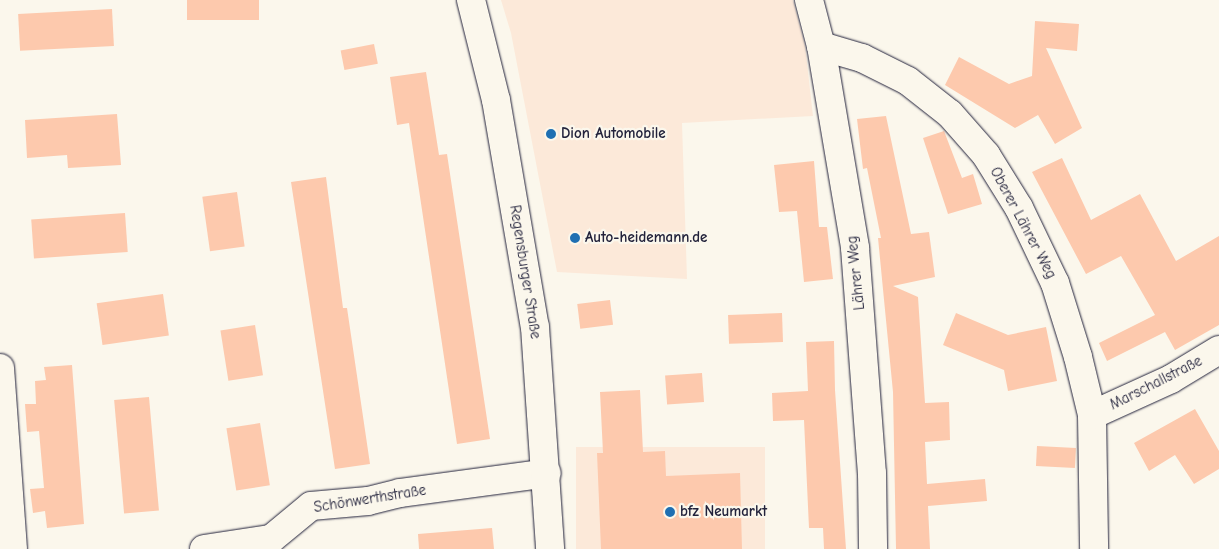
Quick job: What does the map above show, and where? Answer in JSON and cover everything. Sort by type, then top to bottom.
[{"type":"street","name":"Regensburger Straße","points":[[471,0],[496,100],[523,251],[534,327],[547,473],[550,549]]},
{"type":"street","name":"Lährer Weg","points":[[809,0],[821,46],[854,248],[872,473],[873,549]]},
{"type":"street","name":"Oberer Lährer Weg","points":[[821,46],[862,58],[908,81],[950,114],[986,155],[1019,208],[1055,283],[1078,357],[1092,415],[1094,549]]},
{"type":"street","name":"Marschallstraße","points":[[1092,415],[1171,379],[1219,350]]},
{"type":"street","points":[[0,368],[13,549]]},
{"type":"street","name":"Schönwerthstraße","points":[[204,549],[271,539],[311,506],[368,501],[400,493],[547,473]]},
{"type":"shaded area","points":[[501,0],[793,0],[805,46],[813,116],[682,123],[687,279],[557,272],[511,33]]},
{"type":"shaded area","name":"bfz Neumarkt","points":[[576,447],[765,447],[765,549],[576,549]]},
{"type":"building","points":[[187,0],[259,0],[259,20],[187,20]]},
{"type":"building","points":[[112,9],[114,46],[20,51],[18,14]]},
{"type":"building","points":[[1035,21],[1079,24],[1077,51],[1046,48],[1082,128],[1055,144],[1038,115],[1015,128],[945,85],[959,57],[1009,84],[1032,76]]},
{"type":"building","points":[[374,44],[378,64],[344,70],[341,50]]},
{"type":"building","points":[[426,72],[439,155],[447,154],[490,439],[457,444],[409,123],[397,125],[390,77]]},
{"type":"building","points":[[117,114],[121,165],[68,168],[67,155],[27,158],[25,120]]},
{"type":"building","points":[[886,116],[911,234],[929,232],[935,277],[893,286],[918,297],[925,403],[949,402],[950,440],[925,442],[927,484],[985,479],[987,501],[928,506],[930,549],[896,549],[893,392],[878,238],[881,238],[867,168],[863,169],[857,119]]},
{"type":"building","points":[[944,131],[962,178],[973,174],[982,204],[948,214],[923,138]]},
{"type":"building","points":[[1062,158],[1091,220],[1140,194],[1176,261],[1219,236],[1219,325],[1175,350],[1165,332],[1107,361],[1099,343],[1155,315],[1121,256],[1086,274],[1032,172]]},
{"type":"building","points":[[814,161],[819,227],[827,227],[833,279],[804,282],[797,211],[779,212],[774,165]]},
{"type":"building","points":[[326,177],[343,308],[347,308],[370,464],[335,469],[291,182]]},
{"type":"building","points":[[237,192],[245,246],[210,251],[202,197]]},
{"type":"building","points":[[125,213],[128,252],[34,258],[31,220]]},
{"type":"building","points":[[163,294],[169,336],[102,345],[97,303]]},
{"type":"building","points":[[610,300],[613,325],[580,329],[577,304]]},
{"type":"building","points":[[782,313],[783,342],[729,344],[728,315]]},
{"type":"building","points":[[956,313],[1008,335],[1046,327],[1057,381],[1008,391],[1004,370],[943,345]]},
{"type":"building","points":[[255,325],[263,375],[228,381],[220,330]]},
{"type":"building","points":[[834,341],[835,390],[846,549],[824,549],[823,528],[809,528],[804,420],[773,421],[772,393],[808,391],[806,342]]},
{"type":"building","points":[[72,365],[84,524],[47,528],[45,511],[33,513],[30,489],[44,488],[39,431],[27,432],[25,404],[36,404],[35,381],[46,380],[44,367]]},
{"type":"building","points":[[702,373],[704,402],[667,405],[665,376]]},
{"type":"building","name":"bfz Neumarkt","points":[[640,390],[643,452],[665,451],[666,476],[740,473],[742,549],[601,549],[597,453],[603,453],[600,392]]},
{"type":"building","points":[[149,397],[159,511],[124,514],[114,400]]},
{"type":"building","points":[[1195,409],[1219,451],[1219,469],[1194,484],[1175,455],[1149,471],[1134,443]]},
{"type":"building","points":[[260,423],[270,485],[236,491],[226,428]]},
{"type":"building","points":[[1037,446],[1076,448],[1075,468],[1036,466]]},
{"type":"building","points":[[492,528],[494,549],[419,549],[418,534]]},
{"type":"place","name":"Dion Automobile","points":[[551,134]]},
{"type":"place","name":"Auto-heidemann.de","points":[[575,238]]},
{"type":"place","name":"bfz Neumarkt","points":[[670,512]]}]
